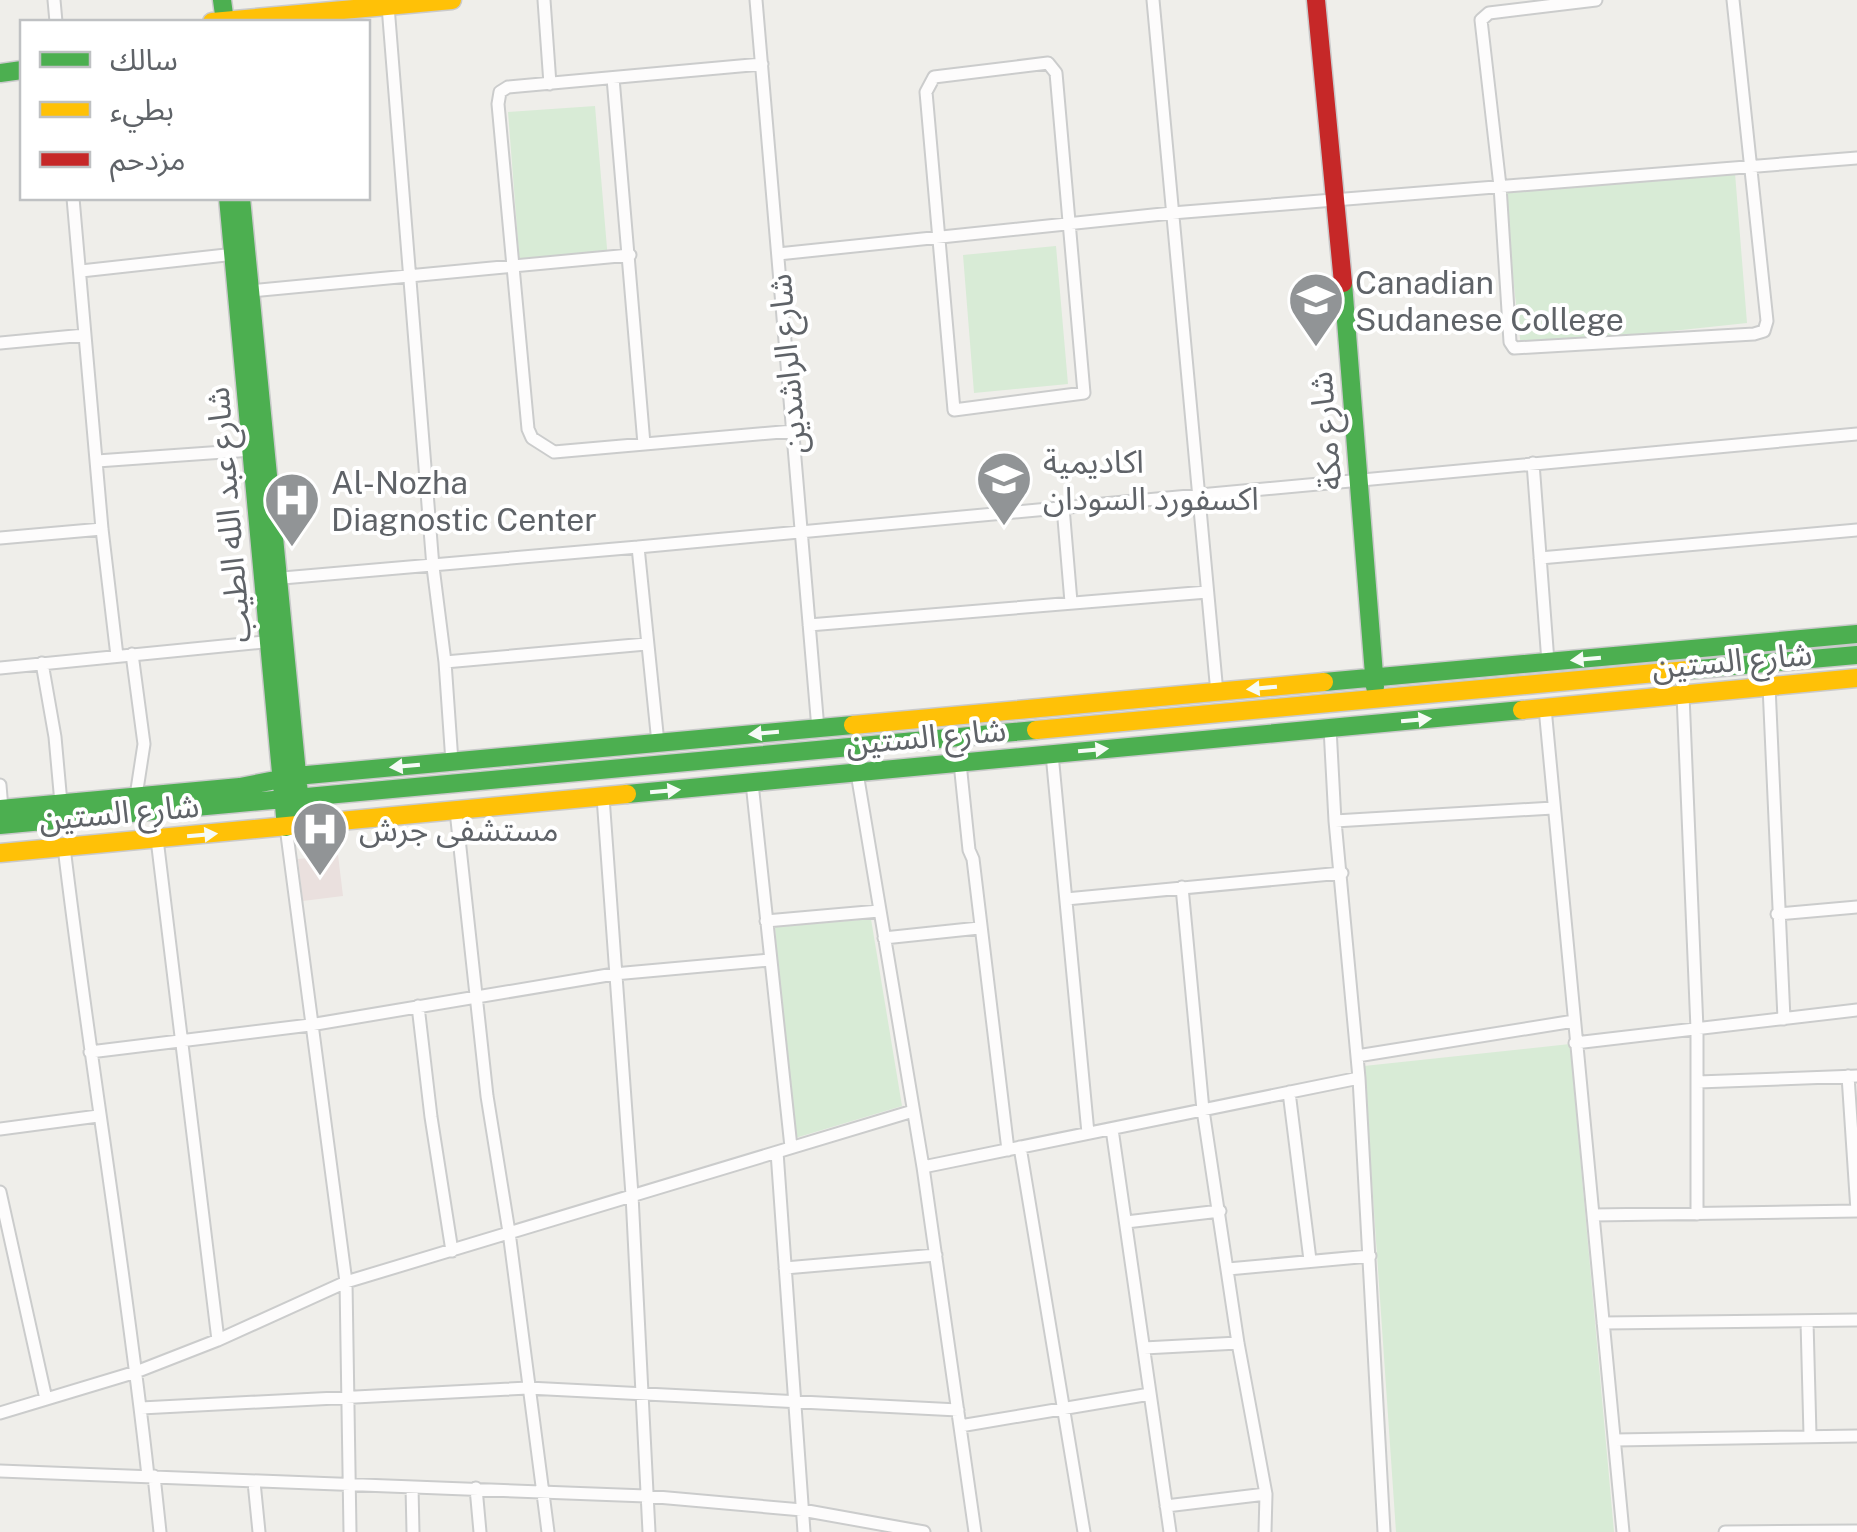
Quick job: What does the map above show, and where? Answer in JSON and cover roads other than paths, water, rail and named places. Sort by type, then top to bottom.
[{"type":"main road","points":[[239,20],[452,0]]},
{"type":"main road","name":"شارع مكة","points":[[1316,0],[1379,723]]},
{"type":"main road","name":"شارع عبد الله الطيب","points":[[228,200],[250,291],[294,826]]},
{"type":"main road","name":"شارع عبد الله الطيب","points":[[241,200],[240,254],[252,450],[271,579]]},
{"type":"main road","points":[[1,814],[61,803],[240,787],[288,777],[1857,634]]},
{"type":"main road","name":"شارع الستين","points":[[1,814],[291,798],[1857,654]]},
{"type":"main road","points":[[1722,667],[1724,691]]},
{"type":"main road","name":"شارع الستين","points":[[0,853],[1857,678]]},
{"type":"main road","points":[[1063,706],[1065,727]]},
{"type":"main road","points":[[815,750],[818,776]]},
{"type":"main road","points":[[536,754],[540,776]]},
{"type":"street","points":[[544,0],[550,84]]},
{"type":"street","name":"شارع الراشدين","points":[[756,0],[818,728]]},
{"type":"street","points":[[1153,0],[1217,692]]},
{"type":"street","points":[[1596,0],[1489,13],[1481,20],[1500,186],[1510,342],[1514,348],[1754,334],[1764,330],[1733,0]]},
{"type":"street","points":[[388,6],[432,567],[446,662],[452,762]]},
{"type":"street","points":[[1048,63],[1056,72],[1084,393],[954,410],[938,238],[928,84],[934,78],[1048,63]]},
{"type":"street","points":[[762,64],[508,87],[500,92],[498,104],[528,430],[532,438],[554,452],[793,430]]},
{"type":"street","points":[[613,78],[644,444]]},
{"type":"street","points":[[778,254],[1172,213],[1857,158]]},
{"type":"street","points":[[73,200],[117,656]]},
{"type":"street","points":[[80,271],[240,254]]},
{"type":"street","points":[[250,291],[630,255]]},
{"type":"street","points":[[0,343],[85,335]]},
{"type":"street","points":[[271,579],[1857,434]]},
{"type":"street","points":[[96,461],[252,450]]},
{"type":"street","points":[[1533,463],[1548,662]]},
{"type":"street","points":[[1063,507],[1071,602]]},
{"type":"street","points":[[0,538],[102,529]]},
{"type":"street","points":[[1540,558],[1857,530]]},
{"type":"street","points":[[638,546],[658,743]]},
{"type":"street","points":[[809,625],[1207,592]]},
{"type":"street","points":[[0,668],[277,641]]},
{"type":"street","points":[[446,662],[646,644]]},
{"type":"street","points":[[132,654],[144,744],[136,796]]},
{"type":"street","points":[[42,663],[61,803]]},
{"type":"street","points":[[1682,670],[1697,1029],[1697,1214]]},
{"type":"street","points":[[1769,686],[1784,1019]]},
{"type":"street","points":[[1545,708],[1623,1532]]},
{"type":"street","points":[[1330,728],[1359,1078],[1384,1532]]},
{"type":"street","points":[[1052,754],[1088,1134]]},
{"type":"street","points":[[960,763],[979,928],[1014,1148],[1084,1532]]},
{"type":"street","points":[[857,773],[923,1167],[975,1532]]},
{"type":"street","points":[[752,783],[791,1148]]},
{"type":"street","points":[[0,785],[1,814]]},
{"type":"street","points":[[603,797],[632,1195],[649,1532]]},
{"type":"street","points":[[1335,820],[1553,808]]},
{"type":"street","points":[[456,811],[487,1096],[548,1532]]},
{"type":"street","points":[[294,826],[310,1025],[346,1282],[350,1532]]},
{"type":"street","points":[[158,839],[218,1340]]},
{"type":"street","points":[[64,847],[98,1116],[121,1246],[140,1408],[160,1532]]},
{"type":"street","points":[[1066,899],[1342,873]]},
{"type":"street","points":[[1182,887],[1203,1110],[1238,1343],[1266,1494],[1265,1532]]},
{"type":"street","points":[[1777,914],[1857,907]]},
{"type":"street","points":[[766,921],[879,912]]},
{"type":"street","points":[[884,938],[979,928]]},
{"type":"street","points":[[90,1052],[310,1025],[614,974],[770,960]]},
{"type":"street","points":[[418,1006],[452,1250]]},
{"type":"street","points":[[1575,1043],[1857,1010]]},
{"type":"street","points":[[1357,1056],[1574,1021]]},
{"type":"street","points":[[1593,1215],[1857,1211],[1852,1076],[1698,1082]]},
{"type":"street","points":[[923,1167],[1359,1078]]},
{"type":"street","points":[[1289,1092],[1310,1260]]},
{"type":"street","points":[[0,1413],[136,1372],[346,1282],[913,1111]]},
{"type":"street","points":[[0,1129],[98,1116]]},
{"type":"street","points":[[1112,1128],[1170,1532]]},
{"type":"street","points":[[777,1152],[804,1532]]},
{"type":"street","points":[[0,1192],[46,1399]]},
{"type":"street","points":[[1126,1222],[1220,1211]]},
{"type":"street","points":[[785,1268],[936,1256]]},
{"type":"street","points":[[1228,1269],[1370,1256]]},
{"type":"street","points":[[1602,1323],[1857,1320]]},
{"type":"street","points":[[1807,1321],[1810,1435]]},
{"type":"street","points":[[1144,1348],[1238,1343]]},
{"type":"street","points":[[140,1408],[528,1388],[958,1410]]},
{"type":"street","points":[[960,1426],[1150,1394]]},
{"type":"street","points":[[1615,1440],[1857,1436]]},
{"type":"street","points":[[0,1471],[646,1496],[802,1510],[924,1532]]},
{"type":"street","points":[[254,1482],[260,1532]]},
{"type":"street","points":[[412,1487],[413,1532]]},
{"type":"street","points":[[476,1488],[480,1532]]},
{"type":"street","points":[[1166,1506],[1266,1494]]},
{"type":"street","points":[[1725,1532],[1857,1531]]},
{"type":"place","name":"Canadian Sudanese College","points":[[1316,349]]},
{"type":"place","name":"اكاديمية اكسفورد السودان","points":[[1004,528]]},
{"type":"place","name":"Al-Nozha Diagnostic Center","points":[[292,549]]},
{"type":"place","name":"مستشفى جرش","points":[[320,878]]}]
